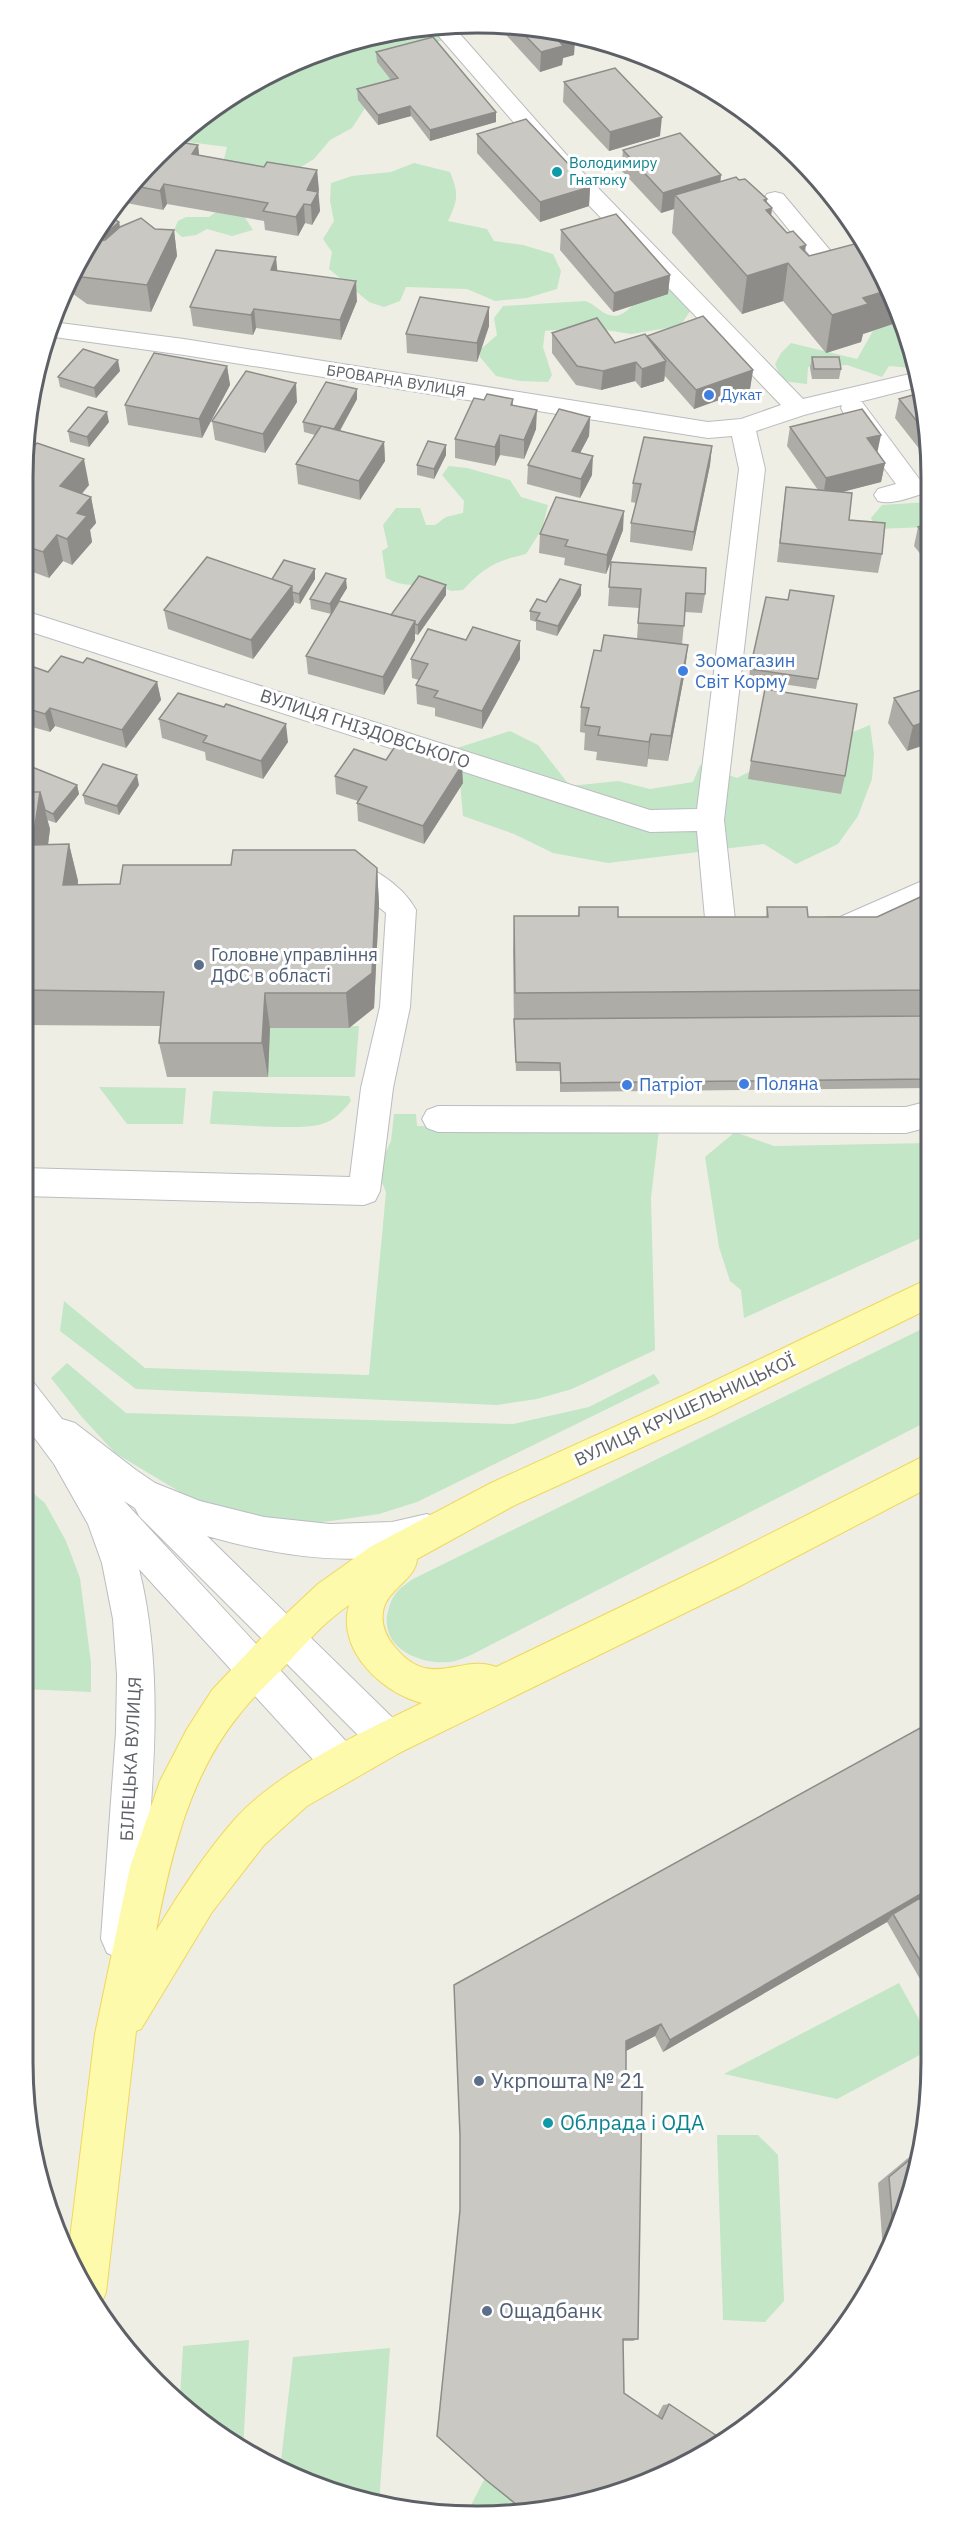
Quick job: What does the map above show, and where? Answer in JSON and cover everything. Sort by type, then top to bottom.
[{"type":"main road","name":"ВУЛИЦЯ КРУШЕЛЬНИЦЬКОЇ","points":[[115,2034],[149,1867],[173,1794],[200,1742],[225,1703],[285,1639],[331,1596],[383,1559],[503,1494],[702,1404],[921,1296]]},
{"type":"main road","name":"ВУЛИЦЯ КРУШЕЛЬНИЦЬКОЇ","points":[[115,2034],[198,1898],[250,1831],[294,1793],[388,1739],[725,1575],[921,1474]]},
{"type":"main road","name":"ВУЛИЦЯ КРУШЕЛЬНИЦЬКОЇ","points":[[440,1527],[394,1566],[376,1586],[367,1602],[364,1620],[369,1638],[378,1656],[401,1678],[418,1684],[444,1688],[523,1675]]},
{"type":"main road","points":[[87,2274],[115,2034]]},
{"type":"street","points":[[448,34],[564,166],[798,408]]},
{"type":"street","points":[[775,199],[829,264],[862,255]]},
{"type":"street","name":"БРОВАРНА ВУЛИЦЯ","points":[[58,330],[184,347],[708,430],[743,427],[798,408],[910,381]]},
{"type":"street","points":[[845,397],[913,488],[887,495]]},
{"type":"street","points":[[689,929],[732,929],[711,820],[752,470],[743,427]]},
{"type":"street","name":"ВУЛИЦЯ ГНІЗДОВСЬКОГО","points":[[33,623],[650,821],[711,820]]},
{"type":"street","points":[[33,1182],[364,1191],[377,1089],[395,1007],[400,910],[381,889],[358,873],[334,864],[312,864]]},
{"type":"street","points":[[798,929],[843,929],[921,893]]},
{"type":"street","points":[[438,1119],[906,1120],[921,1116]]},
{"type":"street","name":"БІЛЕЦЬКА ВУЛИЦЯ","points":[[33,1406],[90,1491],[153,1556],[342,1764]]},
{"type":"street","name":"БІЛЕЦЬКА ВУЛИЦЯ","points":[[33,1406],[142,1493],[285,1639],[388,1739]]},
{"type":"street","name":"БІЛЕЦЬКА ВУЛИЦЯ","points":[[90,1491],[119,1560],[131,1607],[137,1686],[115,2034]]},
{"type":"street","name":"БІЛЕЦЬКА ВУЛИЦЯ","points":[[142,1493],[190,1515],[249,1530],[303,1538],[347,1541],[393,1539],[440,1527]]},
{"type":"green space","points":[[446,34],[443,40],[428,45],[369,102],[352,128],[330,140],[314,159],[286,176],[222,167],[227,147],[186,142],[255,92],[307,67],[362,48]]},
{"type":"green space","points":[[414,163],[450,172],[456,197],[448,221],[487,229],[494,241],[523,245],[553,254],[561,271],[557,289],[527,298],[495,301],[467,289],[406,287],[400,301],[384,307],[369,302],[329,269],[332,252],[323,239],[334,221],[330,201],[331,183],[352,176],[391,172]]},
{"type":"green space","points":[[223,207],[239,208],[253,230],[232,236],[207,229],[196,235],[182,237],[174,230],[178,221],[186,217],[209,217]]},
{"type":"green space","points":[[658,290],[674,291],[693,307],[680,326],[631,334],[587,327],[545,331],[543,347],[552,375],[548,382],[520,381],[496,376],[480,357],[480,350],[497,335],[494,318],[503,306],[585,301],[606,314],[615,316],[629,309],[644,294]]},
{"type":"green space","points":[[893,324],[907,368],[889,366],[882,377],[847,365],[808,367],[807,384],[782,381],[775,364],[781,353],[791,343],[857,359],[873,331]]},
{"type":"green space","points":[[449,466],[467,468],[510,480],[521,497],[548,505],[542,529],[526,554],[491,566],[463,590],[451,591],[431,582],[414,585],[391,581],[386,578],[382,551],[388,547],[383,525],[396,508],[420,508],[426,525],[435,525],[446,517],[463,513],[464,501],[442,475]]},
{"type":"green space","points":[[921,502],[921,527],[876,529],[871,518],[882,505]]},
{"type":"green space","points":[[870,725],[874,754],[872,779],[858,816],[838,844],[796,864],[764,844],[608,863],[553,853],[514,834],[463,816],[457,748],[510,731],[538,745],[570,786],[618,781],[650,789],[693,782],[700,765],[737,778],[769,763]]},
{"type":"green space","points":[[359,1026],[355,1077],[268,1077],[270,1028]]},
{"type":"green space","points":[[99,1087],[186,1088],[183,1124],[127,1124]]},
{"type":"green space","points":[[213,1091],[349,1096],[351,1101],[331,1120],[312,1126],[210,1124]]},
{"type":"green space","points":[[394,1114],[416,1114],[417,1126],[524,1128],[660,1121],[651,1198],[655,1350],[572,1389],[537,1399],[497,1405],[136,1389],[60,1331],[64,1301],[145,1368],[369,1375],[386,1192],[377,1171],[391,1141]]},
{"type":"green space","points":[[735,1132],[774,1146],[921,1143],[921,1238],[744,1318],[741,1290],[730,1281],[719,1247],[705,1157]]},
{"type":"green space","points":[[921,1329],[921,1425],[465,1658],[450,1662],[428,1661],[406,1653],[391,1638],[387,1628],[387,1616],[391,1603],[400,1589],[413,1579]]},
{"type":"green space","points":[[67,1363],[126,1413],[513,1424],[589,1407],[654,1374],[660,1383],[417,1502],[379,1514],[283,1525],[195,1501],[115,1453],[81,1416],[51,1378]]},
{"type":"green space","points":[[33,1493],[45,1503],[66,1541],[80,1578],[91,1663],[91,1692],[33,1689]]},
{"type":"green space","points":[[899,1983],[921,2023],[921,2054],[837,2099],[724,2074]]},
{"type":"green space","points":[[717,2135],[758,2135],[778,2155],[784,2301],[765,2322],[723,2320]]},
{"type":"green space","points":[[249,2340],[244,2440],[180,2392],[183,2346]]},
{"type":"green space","points":[[390,2348],[380,2495],[334,2482],[281,2460],[293,2357]]},
{"type":"green space","points":[[485,2478],[517,2504],[506,2505],[471,2506]]},
{"type":"building","points":[[526,36],[559,41],[563,46],[541,52]]},
{"type":"building","points":[[433,37],[496,112],[430,130],[410,106],[378,115],[357,89],[398,78],[376,52]]},
{"type":"building","points":[[615,68],[662,117],[610,132],[564,82]]},
{"type":"building","points":[[526,119],[590,187],[540,202],[477,134]]},
{"type":"building","points":[[680,133],[721,175],[663,193],[623,150]]},
{"type":"building","points":[[184,143],[198,145],[192,154],[264,167],[267,162],[317,170],[307,190],[318,192],[311,205],[304,204],[296,217],[263,211],[268,203],[164,184],[160,191],[141,187]]},
{"type":"building","points":[[736,177],[739,180],[745,179],[767,199],[764,200],[772,208],[766,210],[787,233],[793,231],[806,245],[800,247],[809,256],[855,244],[880,293],[863,298],[868,304],[832,315],[788,263],[747,276],[675,195]]},
{"type":"building","points":[[616,214],[670,275],[614,293],[561,230]]},
{"type":"building","points":[[141,218],[155,229],[174,230],[147,285],[81,276],[101,240],[105,240],[120,227]]},
{"type":"building","points":[[115,220],[119,222],[106,233]]},
{"type":"building","points":[[216,250],[276,257],[271,270],[356,281],[340,320],[254,309],[251,315],[190,307]]},
{"type":"building","points":[[420,297],[489,307],[477,343],[406,334]]},
{"type":"building","points":[[703,316],[753,370],[696,390],[647,336]]},
{"type":"building","points":[[597,318],[615,343],[645,334],[666,361],[642,369],[636,362],[603,371],[577,366],[552,333]]},
{"type":"building","points":[[83,349],[118,360],[94,388],[58,377]]},
{"type":"building","points":[[154,353],[227,366],[199,419],[125,405]]},
{"type":"building","points":[[812,357],[839,357],[841,369],[814,369]]},
{"type":"building","points":[[246,371],[296,383],[263,434],[212,421]]},
{"type":"building","points":[[326,382],[357,389],[334,429],[303,422]]},
{"type":"building","points":[[487,394],[513,399],[511,405],[537,410],[524,440],[500,435],[495,447],[455,439],[474,398],[484,400]]},
{"type":"building","points":[[913,395],[917,422],[899,399]]},
{"type":"building","points":[[88,407],[107,412],[87,437],[68,431]]},
{"type":"building","points":[[559,409],[590,417],[572,451],[593,456],[581,479],[528,465]]},
{"type":"building","points":[[862,409],[881,435],[867,438],[885,463],[826,478],[790,427]]},
{"type":"building","points":[[321,426],[384,442],[359,481],[296,464]]},
{"type":"building","points":[[644,437],[712,446],[694,532],[631,523],[641,484],[633,483]]},
{"type":"building","points":[[428,441],[446,445],[434,469],[417,465]]},
{"type":"building","points":[[37,443],[84,459],[60,486],[91,497],[77,513],[87,516],[67,539],[57,535],[43,552],[33,549],[34,446]]},
{"type":"building","points":[[786,487],[852,493],[849,520],[885,523],[882,554],[780,543]]},
{"type":"building","points":[[556,497],[624,511],[607,555],[565,546],[568,540],[540,534]]},
{"type":"building","points":[[207,557],[292,586],[251,640],[164,610]]},
{"type":"building","points":[[284,560],[315,569],[299,594],[292,592],[292,586],[272,579]]},
{"type":"building","points":[[611,562],[706,568],[705,594],[686,593],[684,626],[638,623],[641,589],[609,587]]},
{"type":"building","points":[[326,573],[346,579],[330,604],[310,599]]},
{"type":"building","points":[[419,576],[446,585],[418,625],[415,621],[391,615]]},
{"type":"building","points":[[560,579],[581,585],[558,626],[536,620],[540,613],[530,611],[537,599],[546,602]]},
{"type":"building","points":[[790,590],[834,596],[818,679],[750,669],[766,597],[788,600]]},
{"type":"building","points":[[339,601],[415,621],[383,677],[306,656]]},
{"type":"building","points":[[473,627],[520,641],[482,711],[434,697],[438,691],[416,685],[428,664],[411,659],[428,629],[466,640]]},
{"type":"building","points":[[604,635],[688,645],[671,736],[651,734],[649,742],[598,735],[600,727],[585,725],[589,708],[581,707],[594,650],[601,651]]},
{"type":"building","points":[[61,656],[83,663],[87,658],[157,682],[122,730],[50,708],[45,714],[33,710],[33,667],[48,672]]},
{"type":"building","points":[[765,689],[857,704],[845,776],[751,761]]},
{"type":"building","points":[[921,690],[921,723],[913,726],[894,698]]},
{"type":"building","points":[[178,693],[224,707],[226,704],[286,724],[261,761],[203,742],[207,736],[159,719]]},
{"type":"building","points":[[398,742],[462,765],[423,826],[357,803],[367,787],[335,776],[354,749],[386,760]]},
{"type":"building","points":[[103,764],[137,775],[117,806],[83,795]]},
{"type":"building","points":[[33,767],[77,785],[53,814],[45,810],[40,792],[33,792]]},
{"type":"building","name":"Головне управління ДФС в області","points":[[33,792],[40,792],[33,838]]},
{"type":"building","name":"Головне управління ДФС в області","points":[[69,844],[63,885],[120,884],[123,865],[231,865],[233,850],[355,850],[377,868],[372,973],[346,993],[265,993],[262,1043],[159,1043],[164,992],[33,990],[33,845]]},
{"type":"building","points":[[921,897],[921,990],[515,993],[514,916],[579,916],[579,907],[618,907],[618,917],[768,917],[767,907],[807,907],[808,917],[877,917]]},
{"type":"building","points":[[921,1016],[921,1079],[561,1083],[560,1063],[516,1062],[514,1019]]},
{"type":"building","name":"Облрада і ОДА","points":[[921,1728],[921,1894],[670,2040],[661,2024],[626,2041],[626,2088],[642,2090],[638,2339],[623,2339],[624,2393],[662,2419],[669,2404],[717,2436],[699,2447],[647,2472],[592,2491],[516,2504],[437,2436],[460,2210],[460,2135],[454,1985]]},
{"type":"building","points":[[920,1898],[921,1900],[921,1962],[893,1914]]},
{"type":"building","points":[[910,2160],[892,2218],[889,2177]]},
{"type":"place","name":"Володимиру Гнатюку","points":[[557,172]]},
{"type":"place","name":"Дукат","points":[[709,395]]},
{"type":"place","name":"Зоомагазин Світ Корму","points":[[683,671]]},
{"type":"place","name":"Головне управління ДФС в області","points":[[199,965]]},
{"type":"place","name":"Поляна","points":[[744,1084]]},
{"type":"place","name":"Патріот","points":[[627,1085]]},
{"type":"place","name":"Укрпошта № 21","points":[[479,2081]]},
{"type":"place","name":"Облрада і ОДА","points":[[548,2123]]},
{"type":"place","name":"Ощадбанк","points":[[487,2311]]}]
